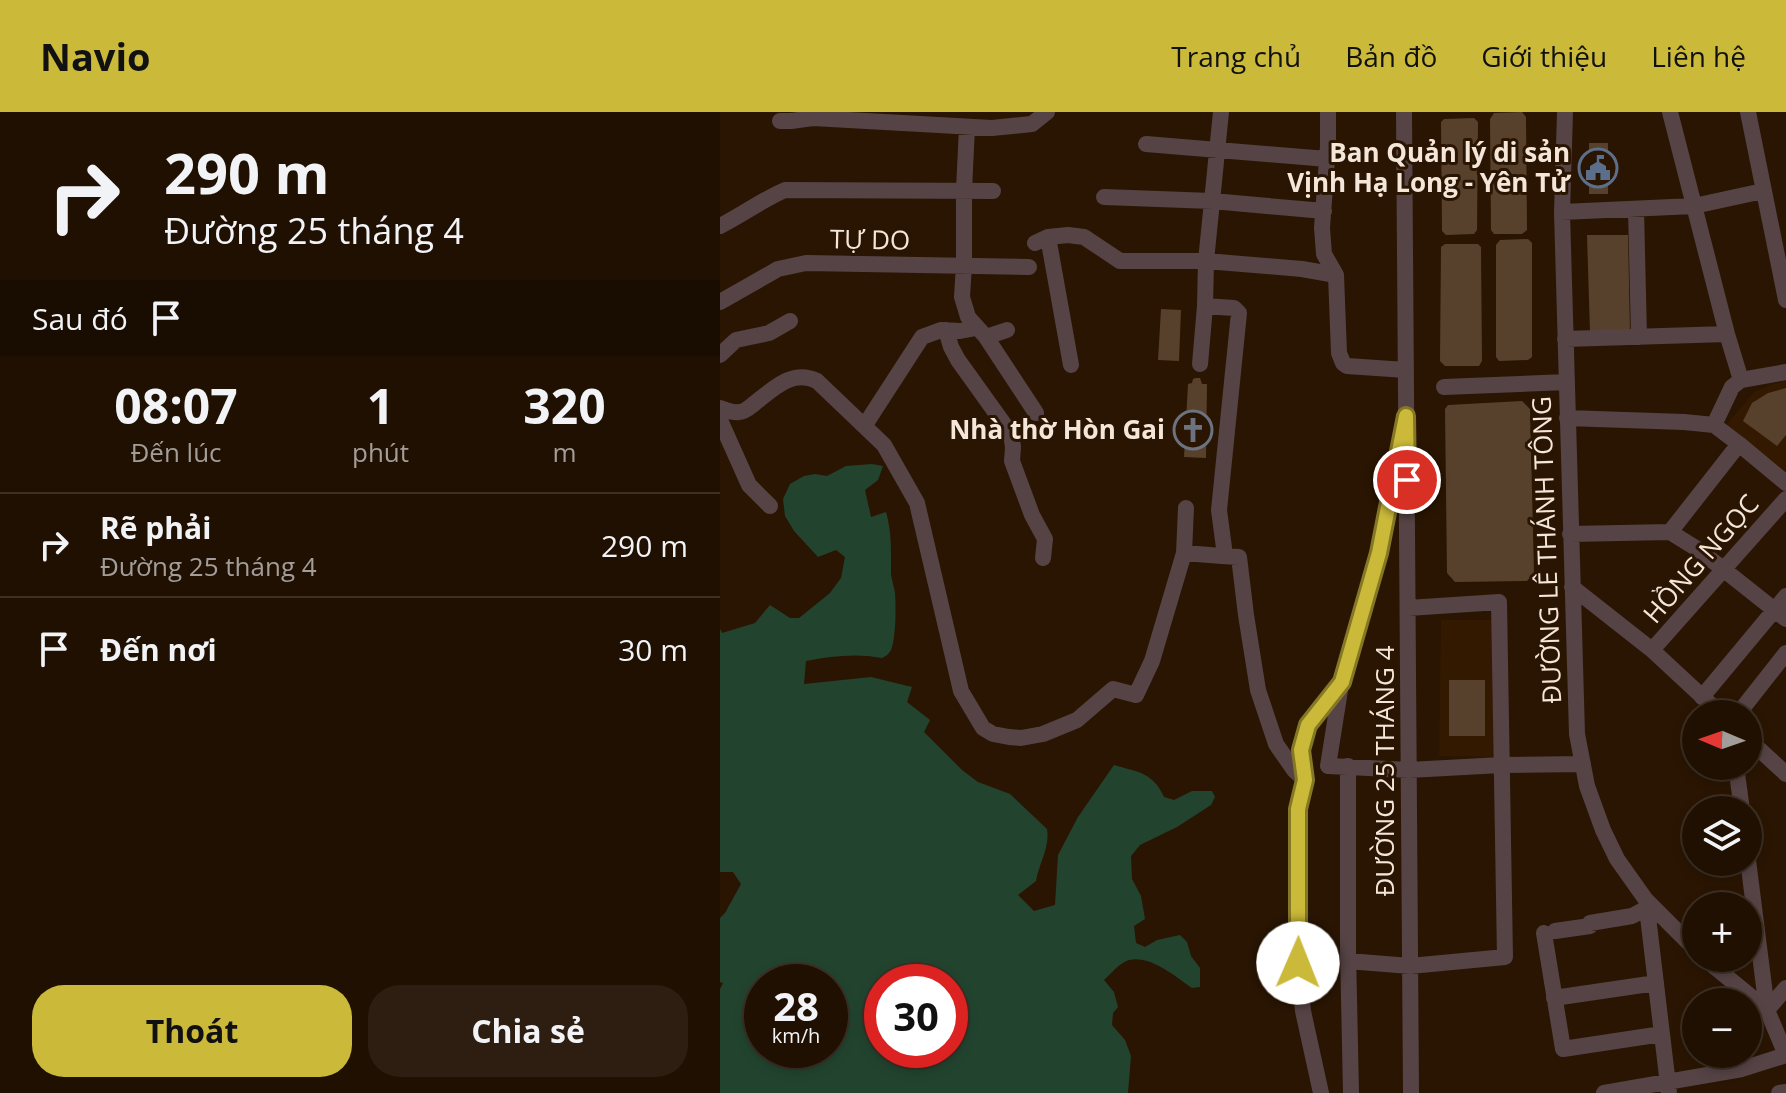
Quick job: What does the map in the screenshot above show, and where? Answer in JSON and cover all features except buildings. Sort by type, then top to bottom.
[{"type":"street","points":[[780,121],[813,118],[1032,124],[1047,112]]},
{"type":"street","points":[[1200,364],[1206,261],[1221,112]]},
{"type":"street","points":[[1328,112],[1324,254],[1336,275],[1339,353],[1347,366],[1406,370]]},
{"type":"street","name":"ĐƯỜNG 25 THÁNG 4","points":[[1404,112],[1411,1093]]},
{"type":"street","name":"ĐƯỜNG LÊ THÁNH TÔNG","points":[[1565,112],[1562,212],[1577,734],[1587,786],[1617,859],[1646,904],[1682,937]]},
{"type":"street","points":[[1670,112],[1741,380]]},
{"type":"street","points":[[1748,112],[1786,296]]},
{"type":"street","points":[[977,122],[964,190],[962,297],[968,317],[1036,413]]},
{"type":"street","points":[[1146,144],[1327,159]]},
{"type":"street","points":[[720,226],[785,190],[993,191]]},
{"type":"street","points":[[1562,212],[1694,206],[1763,191]]},
{"type":"street","points":[[1104,197],[1212,201],[1324,211]]},
{"type":"street","points":[[1636,209],[1639,337]]},
{"type":"street","points":[[1071,365],[1042,240],[1068,235],[1084,237],[1120,261],[1206,261],[1336,275]]},
{"type":"street","name":"TỰ DO","points":[[720,302],[778,269],[806,263],[1029,267]]},
{"type":"street","points":[[1205,306],[1234,308],[1239,313],[1219,510],[1224,548],[1222,556]]},
{"type":"street","points":[[720,355],[736,340],[776,330],[790,321]]},
{"type":"street","points":[[946,330],[958,360],[1011,434],[1012,461],[1032,515],[1045,539],[1043,558]]},
{"type":"street","points":[[865,425],[922,337],[946,330],[1007,330]]},
{"type":"street","points":[[1565,339],[1727,334]]},
{"type":"street","points":[[1714,425],[1732,387],[1741,380],[1786,372]]},
{"type":"street","points":[[720,408],[743,411],[788,380],[808,377],[817,381],[884,445],[917,503],[961,691],[983,728],[993,734],[1021,738],[1043,734],[1077,720],[1113,689],[1136,695],[1152,661],[1184,553],[1186,508]]},
{"type":"street","points":[[1444,387],[1567,382]]},
{"type":"street","points":[[1406,416],[1379,553],[1342,682],[1328,766],[1409,770],[1583,764]]},
{"type":"street","points":[[1567,418],[1714,425],[1786,483]]},
{"type":"street","points":[[720,420],[749,485],[770,506]]},
{"type":"street","points":[[1670,532],[1739,444]]},
{"type":"street","name":"HỒNG NGỌC","points":[[1652,650],[1786,499]]},
{"type":"street","points":[[1570,534],[1670,532],[1724,569],[1781,615]]},
{"type":"street","points":[[1184,553],[1239,557],[1258,690],[1276,744],[1305,780]]},
{"type":"street","points":[[1572,587],[1652,650],[1705,700]]},
{"type":"street","points":[[1702,697],[1781,615],[1786,596]]},
{"type":"street","points":[[1348,961],[1410,966],[1505,957],[1499,602],[1408,608]]},
{"type":"street","points":[[1749,700],[1786,653]]},
{"type":"street","points":[[1321,1093],[1303,1011],[1298,963],[1298,809],[1305,780],[1301,750],[1308,725],[1342,682]]},
{"type":"street","points":[[1762,752],[1786,774]]},
{"type":"street","points":[[1348,766],[1351,1093]]},
{"type":"street","points":[[1604,1093],[1668,1088],[1786,1055],[1767,1010],[1750,876]]},
{"type":"street","points":[[1646,904],[1632,916],[1550,932],[1554,998],[1563,1049],[1662,1034]]},
{"type":"street","points":[[1646,904],[1668,1088]]},
{"type":"street","points":[[1721,972],[1767,1010]]},
{"type":"street","points":[[1554,998],[1656,983]]},
{"type":"street","points":[[1767,1010],[1786,988]]},
{"type":"street","points":[[1779,1093],[1786,1092]]},
{"type":"shaded area","points":[[1786,381],[1786,476],[1726,425],[1754,392]]},
{"type":"shaded area","points":[[1441,620],[1496,620],[1495,757],[1439,756]]},
{"type":"green space","points":[[846,466],[883,466],[878,480],[865,490],[871,517],[886,512],[889,527],[895,593],[893,645],[882,658],[844,656],[806,661],[804,684],[871,677],[912,687],[907,702],[930,720],[924,732],[962,770],[978,782],[1010,794],[1047,829],[1046,849],[1036,881],[1018,895],[1034,911],[1055,905],[1058,855],[1078,817],[1114,765],[1149,778],[1164,797],[1174,800],[1192,791],[1212,791],[1215,797],[1211,805],[1177,827],[1140,845],[1131,856],[1132,879],[1141,896],[1145,919],[1134,926],[1136,943],[1145,947],[1157,940],[1180,935],[1200,968],[1200,987],[1192,988],[1163,968],[1137,959],[1122,963],[1104,980],[1114,992],[1118,1007],[1113,1013],[1112,1025],[1125,1040],[1131,1056],[1128,1093],[720,1093],[720,989],[723,983],[720,982],[720,918],[741,884],[733,872],[720,872],[720,629],[722,633],[755,623],[770,605],[790,618],[799,618],[830,593],[841,578],[845,557],[836,550],[818,557],[785,516],[783,499],[790,484],[804,476],[827,476]]},
{"type":"place","name":"Ban Quản lý di sản Vịnh Hạ Long - Yên Tử","points":[[1598,168]]},
{"type":"place","name":"Nhà thờ Hòn Gai","points":[[1193,430]]},
{"type":"route","points":[[1298,963],[1298,809],[1305,780],[1301,750],[1308,725],[1342,682],[1379,553],[1406,416],[1407,480]]}]
